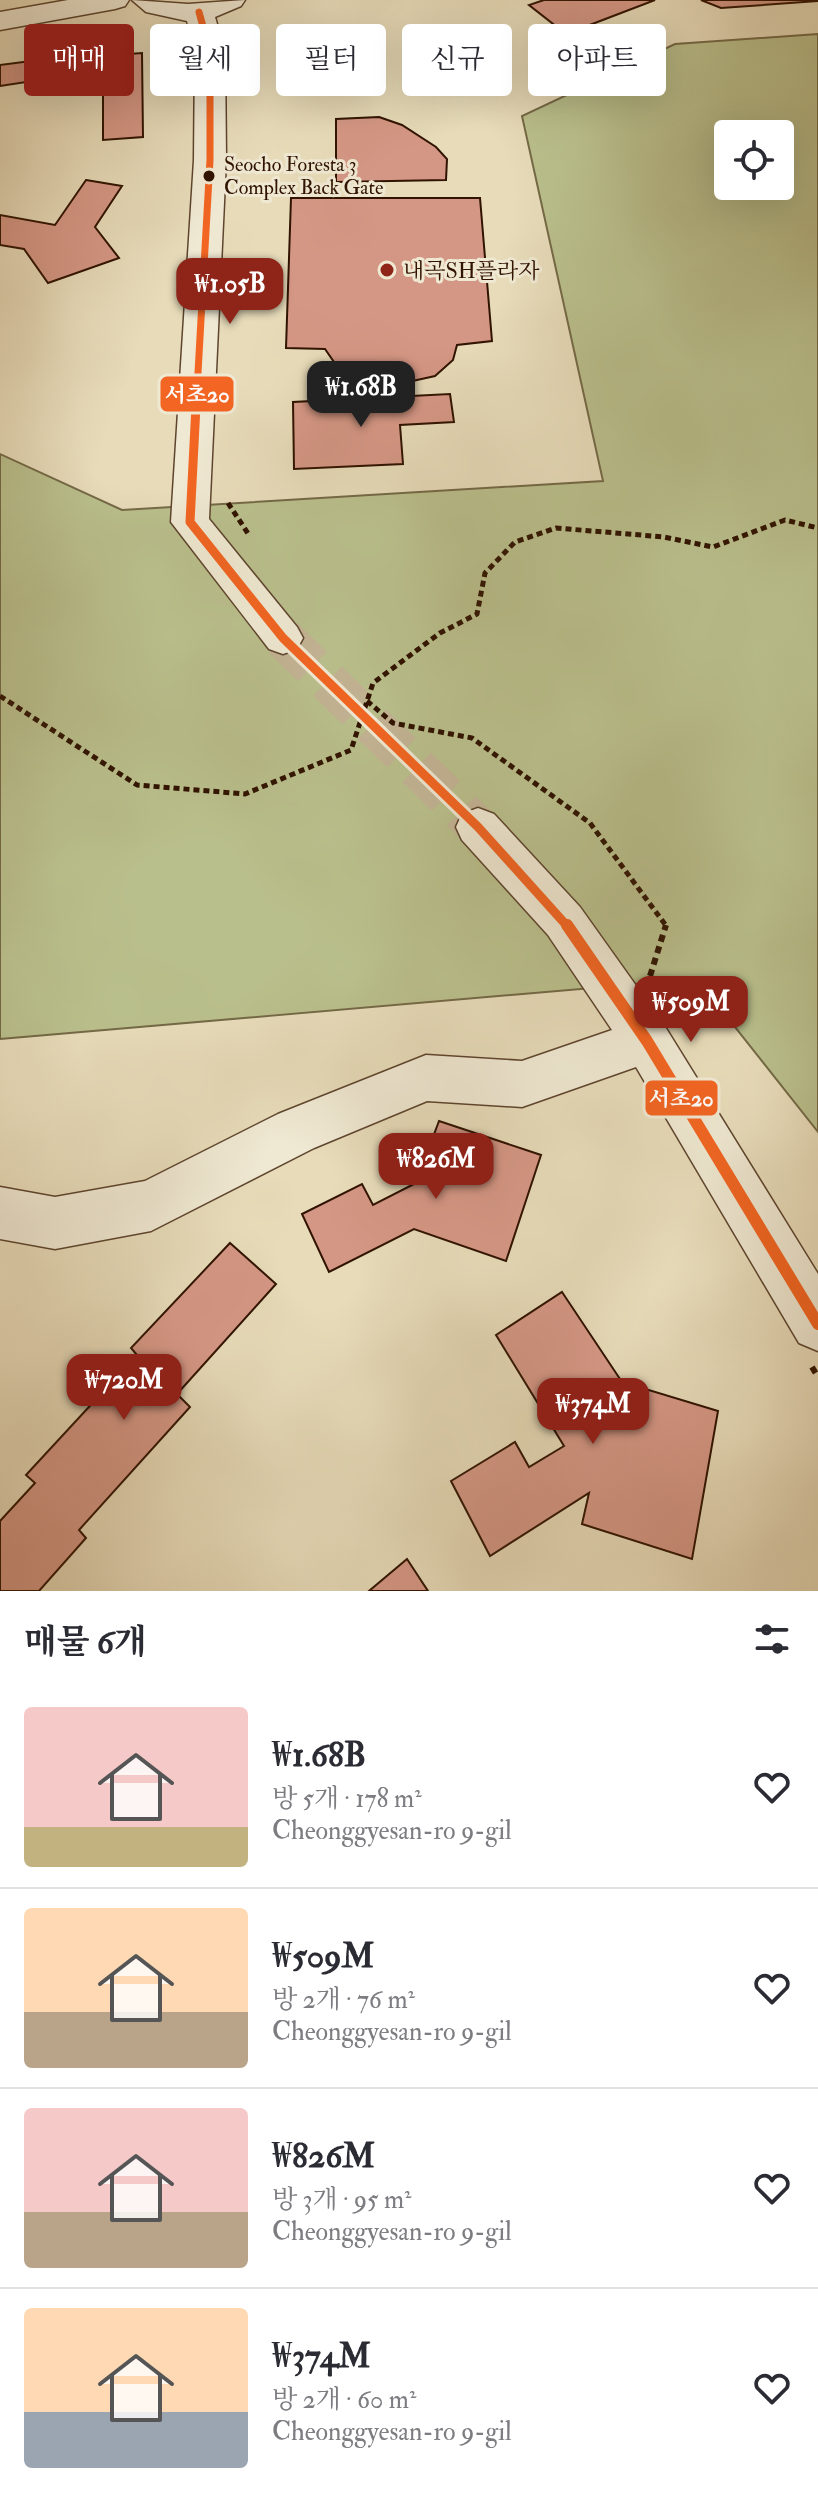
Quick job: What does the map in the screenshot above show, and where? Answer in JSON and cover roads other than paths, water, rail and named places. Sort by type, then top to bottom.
[{"type":"street","points":[[0,21],[115,0]]},
{"type":"street","points":[[146,0],[172,11],[215,6],[210,52],[210,160],[190,522],[283,638]]},
{"type":"street","points":[[478,827],[564,921],[647,1041],[818,1324]]},
{"type":"street","points":[[0,1213],[55,1223],[151,1206],[296,1131],[426,1078],[522,1084],[647,1041]]},
{"type":"tunnel","points":[[283,638],[478,827]]},
{"type":"place","name":"Seocho Foresta 3 Complex Back Gate","points":[[209,176]]},
{"type":"place","name":"내곡SH플라자","points":[[387,270]]}]
